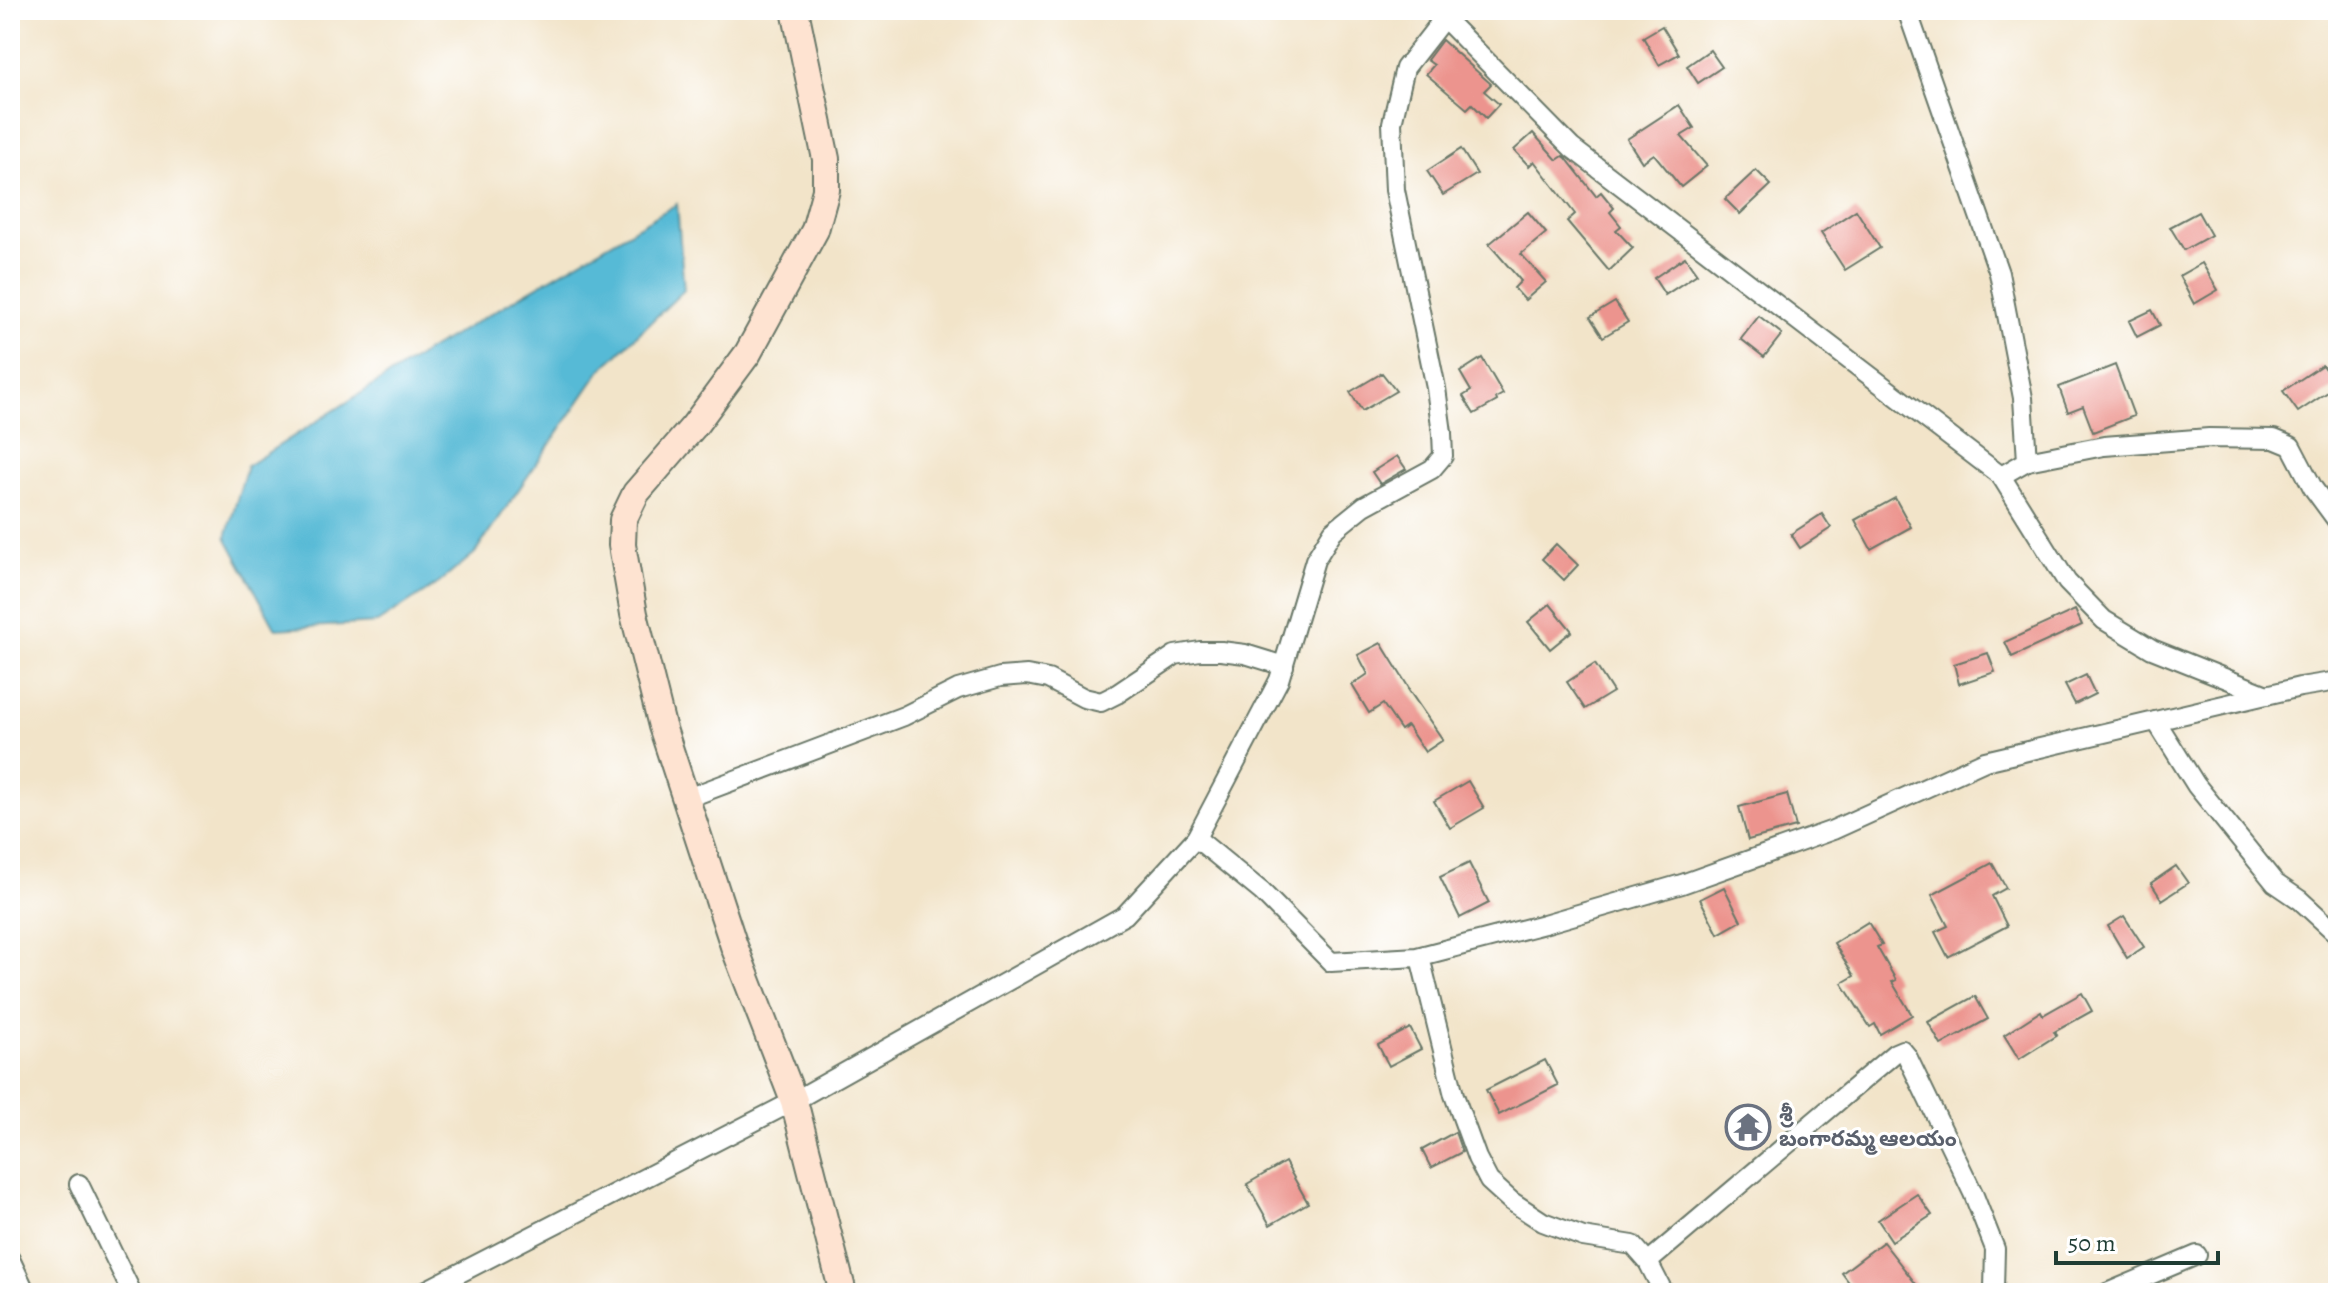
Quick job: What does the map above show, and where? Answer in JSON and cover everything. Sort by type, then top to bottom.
[{"type":"street","points":[[795,10],[826,159],[826,190],[815,230],[748,353],[694,426],[636,493],[623,520],[622,545],[634,614],[662,726],[734,946],[794,1101],[843,1293]]},
{"type":"street","points":[[1907,10],[1999,273],[2023,398],[2027,461]]},
{"type":"street","points":[[421,1293],[794,1101],[1125,915],[1196,838],[1279,680],[1315,560],[1333,531],[1364,506],[1432,469],[1443,456],[1436,388],[1395,190],[1392,123],[1405,68],[1442,13],[1572,148],[2001,476],[2067,582],[2104,620],[2152,649],[2267,695]]},
{"type":"street","points":[[2001,476],[2027,461],[2104,446],[2209,438],[2274,439],[2291,446],[2313,488],[2338,522]]},
{"type":"street","points":[[685,799],[904,716],[958,689],[1000,677],[1027,675],[1048,679],[1084,698],[1101,702],[1175,655],[1221,651],[1245,654],[1284,666]]},
{"type":"street","points":[[1196,838],[1262,892],[1331,962],[1420,957],[1682,884],[1833,830],[1985,761],[2338,681]]},
{"type":"street","points":[[2156,721],[2196,785],[2275,883],[2300,900],[2338,935]]},
{"type":"street","points":[[1420,957],[1454,1095],[1477,1158],[1489,1181],[1511,1201],[1543,1222],[1583,1237],[1633,1245],[1648,1262],[1664,1293]]},
{"type":"street","points":[[1648,1262],[1902,1050],[1973,1193],[1995,1249],[1994,1292]]},
{"type":"street","points":[[79,1184],[132,1293]]},
{"type":"street","points":[[2107,1293],[2197,1255]]},
{"type":"street","points":[[10,1259],[26,1293]]},
{"type":"water","points":[[677,204],[684,290],[601,370],[475,553],[439,583],[377,623],[276,629],[226,537],[247,466],[432,348]]},
{"type":"building","points":[[1662,26],[1679,54],[1659,65],[1643,37]]},
{"type":"building","points":[[1442,40],[1491,84],[1484,91],[1499,104],[1486,118],[1472,104],[1467,109],[1426,74],[1434,65],[1427,60]]},
{"type":"building","points":[[1710,50],[1722,67],[1698,83],[1687,66]]},
{"type":"building","points":[[1679,105],[1694,128],[1681,136],[1707,166],[1681,187],[1654,154],[1642,162],[1627,139]]},
{"type":"building","points":[[1533,133],[1557,160],[1563,156],[1566,158],[1596,196],[1601,192],[1614,208],[1610,212],[1621,226],[1616,230],[1633,248],[1609,271],[1567,221],[1575,214],[1534,161],[1529,166],[1514,150]]},
{"type":"building","points":[[1461,149],[1477,174],[1443,195],[1427,171]]},
{"type":"building","points":[[1756,170],[1771,185],[1740,214],[1725,199]]},
{"type":"building","points":[[1856,210],[1880,248],[1845,270],[1821,233]]},
{"type":"building","points":[[1528,212],[1546,233],[1521,254],[1546,282],[1525,300],[1514,288],[1521,281],[1489,244]]},
{"type":"building","points":[[2198,212],[2211,235],[2184,250],[2170,227]]},
{"type":"building","points":[[1685,257],[1697,274],[1665,295],[1654,278]]},
{"type":"building","points":[[2202,263],[2218,290],[2194,304],[2179,276]]},
{"type":"building","points":[[1615,302],[1628,322],[1603,337],[1590,317]]},
{"type":"building","points":[[2152,310],[2160,325],[2137,337],[2129,321]]},
{"type":"building","points":[[1759,316],[1782,334],[1764,357],[1741,339]]},
{"type":"building","points":[[1482,358],[1503,394],[1474,414],[1463,396],[1471,391],[1460,372]]},
{"type":"building","points":[[2115,365],[2134,416],[2093,432],[2083,406],[2068,412],[2059,387]]},
{"type":"building","points":[[2322,365],[2337,386],[2298,412],[2283,391]]},
{"type":"building","points":[[1382,373],[1396,391],[1362,411],[1350,392]]},
{"type":"building","points":[[1397,456],[1406,469],[1380,484],[1372,472]]},
{"type":"building","points":[[1895,498],[1911,527],[1871,549],[1855,520]]},
{"type":"building","points":[[1822,514],[1831,528],[1800,548],[1791,534]]},
{"type":"building","points":[[1556,544],[1578,565],[1564,580],[1542,559]]},
{"type":"building","points":[[1550,604],[1572,631],[1550,649],[1528,622]]},
{"type":"building","points":[[2075,610],[2082,625],[2012,657],[2005,642]]},
{"type":"building","points":[[1381,643],[1443,740],[1425,752],[1407,726],[1401,730],[1383,704],[1369,713],[1352,685],[1368,674],[1358,655]]},
{"type":"building","points":[[1988,653],[1995,672],[1959,684],[1954,664]]},
{"type":"building","points":[[1595,664],[1613,692],[1585,709],[1567,682]]},
{"type":"building","points":[[2086,675],[2095,694],[2075,704],[2065,685]]},
{"type":"building","points":[[1468,781],[1484,808],[1450,828],[1434,801]]},
{"type":"building","points":[[1787,794],[1796,827],[1748,840],[1739,807]]},
{"type":"building","points":[[1469,863],[1489,903],[1460,918],[1440,877]]},
{"type":"building","points":[[1992,863],[2006,888],[1992,896],[2007,926],[1948,957],[1935,932],[1948,926],[1932,895]]},
{"type":"building","points":[[2176,866],[2188,883],[2162,900],[2151,883]]},
{"type":"building","points":[[1724,887],[1741,921],[1718,934],[1700,899]]},
{"type":"building","points":[[2124,916],[2144,947],[2127,958],[2108,926]]},
{"type":"building","points":[[1868,922],[1882,945],[1877,947],[1896,980],[1892,982],[1912,1015],[1880,1034],[1875,1024],[1870,1027],[1842,983],[1854,976],[1834,943]]},
{"type":"building","points":[[2082,993],[2092,1011],[2054,1032],[2057,1035],[2019,1059],[2004,1035],[2041,1011],[2043,1015]]},
{"type":"building","points":[[1975,996],[1988,1019],[1941,1045],[1928,1022]]},
{"type":"building","points":[[1410,1028],[1421,1049],[1389,1066],[1378,1045]]},
{"type":"building","points":[[1545,1060],[1558,1085],[1499,1115],[1486,1090]]},
{"type":"building","points":[[1455,1132],[1462,1152],[1431,1168],[1422,1150]]},
{"type":"building","points":[[1285,1162],[1308,1203],[1270,1225],[1247,1184]]},
{"type":"building","points":[[1917,1194],[1932,1215],[1892,1241],[1878,1220]]},
{"type":"building","points":[[1883,1242],[1923,1293],[1857,1293],[1842,1273]]},
{"type":"place","name":"శ్రీ బంగారమ్మ ఆలయం","points":[[1748,1127]]}]
